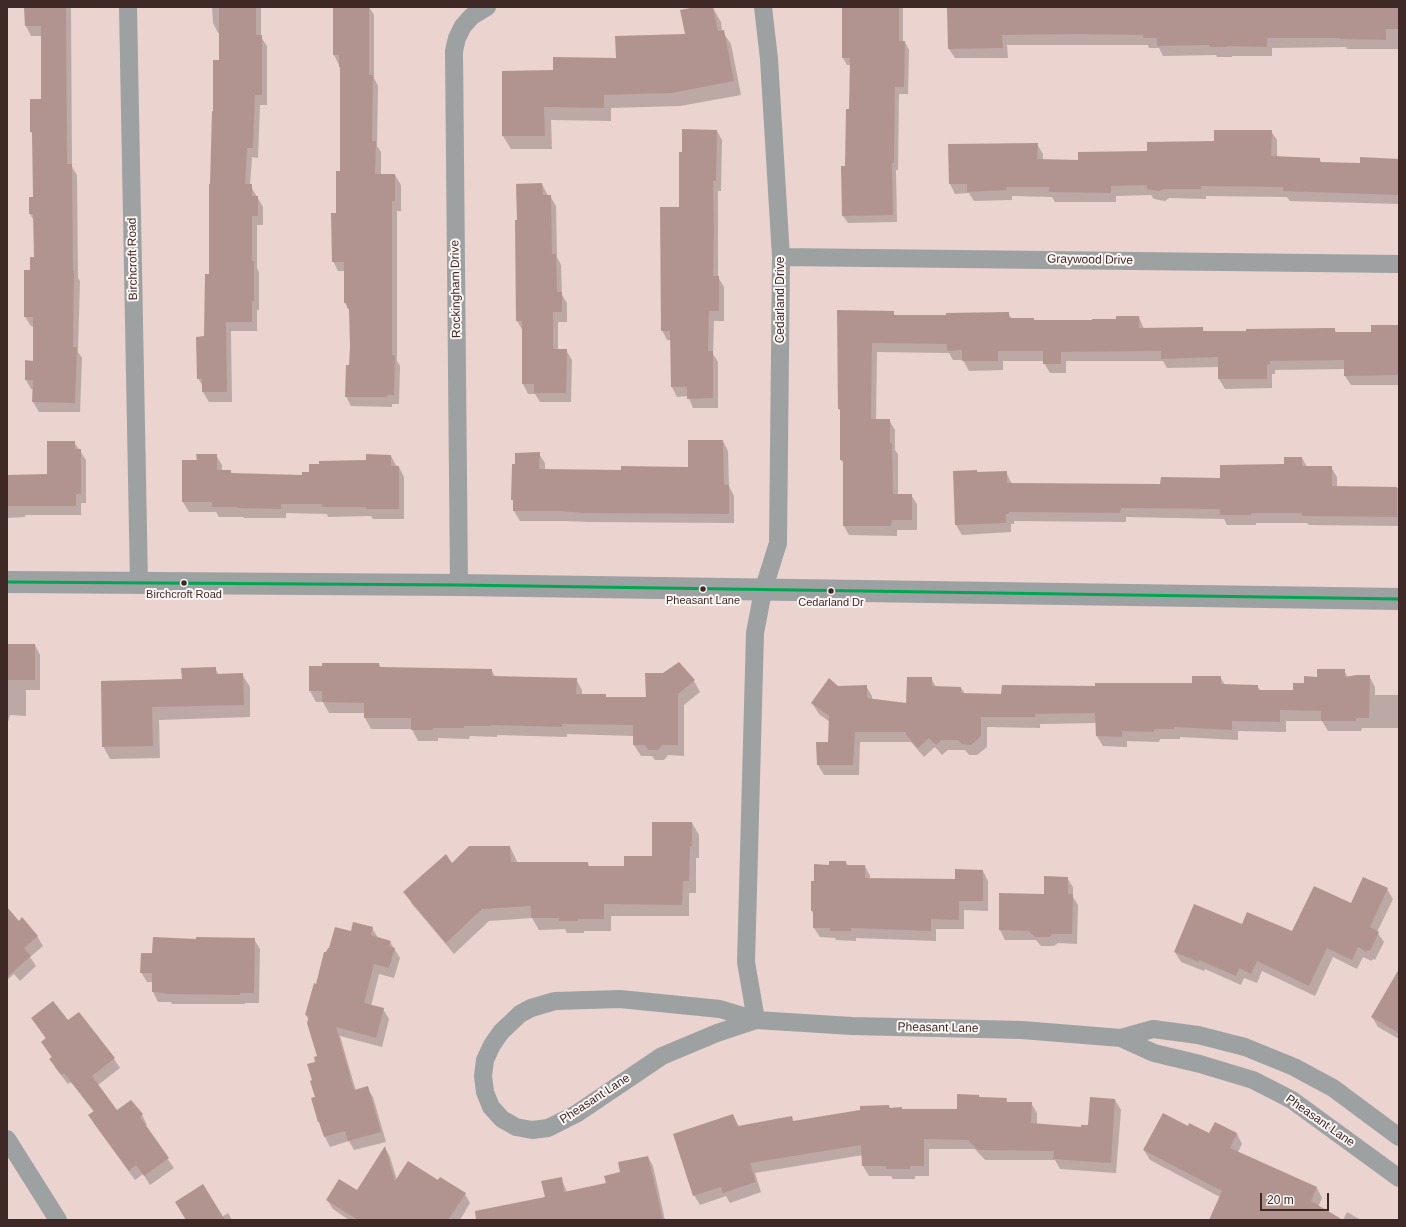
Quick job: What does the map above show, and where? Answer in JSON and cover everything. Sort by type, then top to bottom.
[{"type":"street","name":"Birchcroft Road","points":[[128,7],[139,582]]},
{"type":"street","name":"Rockingham Drive","points":[[459,585],[454,51],[457,38],[463,26],[472,16],[486,7]]},
{"type":"street","name":"Cedarland Drive","points":[[763,7],[769,59],[782,257],[778,543],[763,591]]},
{"type":"street","name":"Graywood Drive","points":[[782,257],[1399,264]]},
{"type":"street","points":[[7,582],[459,585],[763,591],[1399,599]]},
{"type":"street","points":[[756,1020],[746,962],[755,633],[763,591]]},
{"type":"street","name":"Pheasant Lane","points":[[756,1020],[718,1033],[662,1056],[576,1114],[548,1128],[540,1130],[524,1130],[508,1124],[491,1107],[485,1092],[483,1084],[483,1068],[485,1060],[492,1045],[501,1032],[520,1014],[543,1003],[555,1001],[620,999],[720,1009],[756,1020],[852,1026],[1022,1030],[1121,1038],[1154,1053],[1200,1064],[1253,1080],[1286,1096],[1399,1178]]},
{"type":"street","name":"Pheasant Lane","points":[[1121,1038],[1153,1029],[1198,1035],[1244,1046],[1294,1067],[1333,1088],[1399,1136]]},
{"type":"street","points":[[7,1139],[58,1220]]},
{"type":"building","points":[[24,7],[66,7],[67,164],[72,164],[74,271],[73,347],[77,347],[75,403],[32,402],[33,380],[25,380],[25,360],[33,361],[33,317],[24,317],[24,270],[30,270],[30,257],[34,257],[33,214],[29,214],[29,197],[33,197],[30,99],[41,99],[41,26],[25,26]]},
{"type":"building","points":[[219,7],[256,7],[256,35],[262,35],[262,95],[255,95],[253,148],[247,148],[245,184],[252,184],[252,196],[258,196],[258,216],[252,216],[254,301],[252,301],[252,322],[226,322],[227,392],[202,392],[202,379],[197,379],[196,337],[204,336],[205,274],[209,274],[209,184],[213,111],[213,60],[219,60]]},
{"type":"building","points":[[333,7],[369,7],[369,75],[373,75],[372,141],[376,141],[375,174],[395,174],[395,201],[392,201],[392,355],[395,355],[394,395],[387,395],[387,397],[345,397],[346,365],[349,365],[350,347],[349,308],[347,308],[347,303],[344,303],[344,262],[332,262],[331,213],[336,213],[336,171],[340,171],[340,67],[339,55],[333,55]]},
{"type":"building","points":[[696,7],[713,7],[718,31],[724,30],[734,81],[672,93],[604,95],[604,108],[544,107],[545,136],[502,136],[502,71],[553,70],[553,57],[616,58],[615,36],[685,34],[680,10]]},
{"type":"building","points":[[842,7],[899,7],[899,41],[905,41],[904,87],[895,87],[894,163],[892,163],[893,215],[842,216],[841,166],[845,166],[846,109],[849,109],[850,58],[842,58]]},
{"type":"building","points":[[947,7],[1398,7],[1398,29],[1386,29],[1386,40],[1340,38],[1267,38],[1267,47],[1210,47],[1210,45],[1157,46],[1157,38],[1143,38],[1143,35],[1077,34],[1002,35],[1003,48],[948,49]]},
{"type":"building","points":[[682,129],[717,130],[716,181],[713,181],[713,276],[719,276],[719,311],[709,311],[708,351],[713,351],[713,398],[687,399],[687,387],[671,387],[670,331],[661,331],[660,207],[679,207],[679,152],[682,152]]},
{"type":"building","points":[[1214,130],[1272,130],[1271,156],[1320,158],[1320,162],[1360,163],[1360,157],[1399,159],[1398,195],[1283,191],[1283,187],[1201,186],[1201,189],[1164,189],[1159,191],[1147,189],[1147,185],[1111,186],[1111,193],[1049,192],[1049,187],[1006,187],[1007,190],[967,192],[967,184],[949,184],[948,144],[1038,143],[1037,159],[1078,160],[1078,152],[1147,151],[1147,142],[1214,141]]},
{"type":"building","points":[[542,183],[543,195],[551,195],[552,254],[556,254],[557,292],[562,292],[562,312],[553,312],[553,349],[567,349],[566,393],[534,393],[534,384],[522,384],[522,321],[516,321],[516,184]]},
{"type":"building","points":[[837,310],[894,311],[894,315],[946,315],[946,313],[1009,312],[1009,318],[1034,318],[1034,320],[1092,320],[1116,319],[1116,316],[1139,316],[1139,328],[1203,327],[1203,331],[1335,328],[1335,332],[1371,332],[1371,325],[1399,325],[1399,375],[1344,376],[1344,360],[1270,361],[1270,364],[1267,365],[1267,379],[1218,379],[1218,357],[1161,359],[1161,351],[1061,352],[1061,364],[1043,364],[1043,351],[998,351],[998,361],[962,361],[962,350],[947,351],[947,344],[872,343],[871,419],[890,419],[893,494],[912,494],[912,520],[892,520],[891,526],[843,526],[843,460],[840,460]]},
{"type":"building","points":[[688,440],[723,440],[724,485],[729,485],[729,514],[513,511],[513,500],[511,500],[512,464],[515,464],[515,453],[540,452],[539,469],[621,470],[621,466],[688,467]]},
{"type":"building","points":[[47,441],[75,441],[75,449],[81,449],[81,494],[76,494],[76,506],[7,506],[7,475],[47,474]]},
{"type":"building","points":[[196,454],[217,454],[217,470],[231,470],[231,473],[302,475],[302,472],[309,472],[309,464],[319,464],[319,461],[366,460],[366,454],[391,455],[391,466],[399,466],[399,509],[321,507],[322,504],[281,504],[281,509],[237,508],[212,507],[212,502],[182,502],[182,460],[197,460]]},
{"type":"building","points":[[1284,457],[1302,457],[1302,466],[1332,466],[1332,486],[1397,487],[1397,517],[1302,516],[1302,513],[1251,513],[1251,515],[1220,515],[1220,509],[1121,508],[1120,513],[1009,512],[1009,514],[1006,514],[1006,523],[955,525],[953,471],[1007,471],[1007,483],[1160,484],[1161,477],[1220,478],[1220,465],[1284,464]]},
{"type":"building","points":[[7,644],[35,644],[35,680],[7,680]]},
{"type":"building","points":[[679,662],[695,680],[678,694],[678,745],[662,745],[658,750],[648,750],[645,745],[633,745],[633,725],[562,724],[562,727],[491,725],[464,726],[464,728],[433,728],[433,730],[411,730],[411,718],[364,718],[364,703],[322,702],[322,691],[309,691],[309,666],[322,666],[322,663],[379,663],[379,667],[492,669],[492,676],[577,678],[576,694],[606,694],[606,697],[646,697],[645,673],[663,673]]},
{"type":"building","points":[[216,667],[216,674],[243,673],[244,705],[152,707],[153,746],[102,747],[101,681],[182,679],[181,668]]},
{"type":"building","points":[[1317,669],[1345,669],[1345,677],[1370,675],[1369,718],[1356,718],[1356,721],[1321,721],[1321,711],[1280,710],[1280,722],[1232,721],[1232,730],[1174,727],[1174,729],[1154,729],[1154,732],[1122,731],[1122,737],[1096,736],[1095,713],[1035,714],[1035,717],[981,717],[981,736],[971,745],[962,744],[958,740],[941,740],[936,745],[929,738],[918,748],[906,735],[906,732],[855,732],[853,765],[817,765],[816,742],[828,742],[829,716],[811,703],[829,678],[838,686],[867,685],[867,698],[906,703],[907,677],[932,677],[932,686],[961,687],[961,693],[1001,694],[1002,685],[1095,686],[1095,683],[1192,683],[1192,676],[1221,676],[1221,684],[1258,685],[1258,690],[1293,690],[1293,683],[1304,683],[1304,676],[1317,677]]},
{"type":"building","points":[[652,822],[692,822],[692,846],[690,846],[689,881],[683,881],[682,905],[604,904],[604,919],[578,919],[578,921],[559,921],[559,918],[531,918],[531,906],[482,909],[446,943],[403,892],[446,854],[452,863],[469,846],[510,846],[511,862],[588,862],[588,866],[624,866],[624,856],[652,856]]},
{"type":"building","points":[[829,861],[846,861],[846,865],[865,865],[865,878],[955,879],[955,869],[983,870],[983,901],[959,901],[959,920],[931,919],[931,931],[851,928],[851,931],[830,931],[830,928],[813,928],[813,911],[811,911],[811,881],[814,881],[814,864],[829,865]]},
{"type":"building","points":[[1044,876],[1068,877],[1068,894],[1073,894],[1072,934],[1052,934],[1049,937],[1035,937],[1029,931],[999,930],[999,893],[1044,894]]},
{"type":"building","points":[[1363,877],[1388,888],[1370,927],[1379,932],[1370,951],[1367,950],[1366,952],[1358,947],[1352,960],[1327,948],[1309,986],[1257,961],[1251,974],[1239,968],[1236,976],[1199,960],[1199,962],[1174,952],[1194,904],[1242,924],[1247,912],[1292,931],[1314,886],[1351,903]]},
{"type":"building","points":[[7,907],[19,921],[22,917],[38,936],[24,948],[31,956],[7,977]]},
{"type":"building","points":[[353,922],[373,927],[371,935],[391,941],[389,946],[395,948],[389,968],[374,964],[364,1003],[384,1008],[376,1038],[336,1027],[354,1090],[368,1086],[381,1132],[348,1141],[345,1131],[324,1137],[318,1122],[311,1098],[315,1097],[307,1064],[315,1062],[314,1057],[317,1056],[307,1023],[309,1016],[305,1015],[314,983],[316,984],[324,952],[326,952],[329,948],[335,927],[351,931]]},
{"type":"building","points":[[153,937],[196,939],[196,937],[255,938],[254,993],[240,993],[240,995],[165,994],[152,992],[152,973],[140,973],[141,953],[152,953]]},
{"type":"building","points":[[1399,969],[1399,1033],[1371,1017]]},
{"type":"building","points":[[53,1001],[68,1020],[79,1012],[115,1058],[92,1076],[117,1110],[131,1100],[143,1114],[140,1117],[169,1158],[144,1176],[136,1165],[129,1171],[88,1115],[94,1111],[64,1073],[62,1075],[49,1059],[52,1057],[41,1042],[46,1038],[31,1018]]},
{"type":"building","points":[[957,1094],[979,1095],[979,1097],[1007,1098],[1006,1102],[1032,1102],[1031,1123],[1081,1127],[1081,1125],[1088,1125],[1090,1097],[1115,1099],[1111,1163],[1053,1159],[1054,1151],[978,1150],[968,1140],[924,1139],[924,1166],[910,1166],[910,1169],[886,1169],[886,1166],[862,1166],[861,1145],[750,1163],[756,1182],[723,1193],[721,1187],[693,1196],[673,1134],[733,1114],[738,1126],[792,1116],[793,1121],[860,1110],[860,1106],[889,1105],[889,1108],[902,1107],[902,1109],[957,1109]]},
{"type":"building","points":[[1163,1113],[1188,1126],[1189,1123],[1209,1133],[1215,1122],[1237,1133],[1230,1148],[1317,1187],[1311,1201],[1343,1220],[1209,1220],[1222,1191],[1143,1150]]},
{"type":"building","points":[[385,1146],[395,1181],[408,1161],[438,1180],[440,1177],[466,1193],[448,1220],[358,1220],[326,1200],[339,1179],[357,1190]]},
{"type":"building","points":[[648,1156],[663,1220],[476,1220],[475,1211],[545,1197],[541,1181],[562,1177],[564,1192],[606,1183],[604,1176],[620,1172],[618,1162]]},
{"type":"building","points":[[203,1184],[225,1220],[186,1220],[175,1202]]},
{"type":"transit line","points":[[7,582],[459,585],[1399,599]]},
{"type":"place","name":"Birchcroft Road","points":[[184,583]]},
{"type":"place","name":"Pheasant Lane","points":[[703,589]]},
{"type":"place","name":"Cedarland Dr","points":[[831,591]]}]
